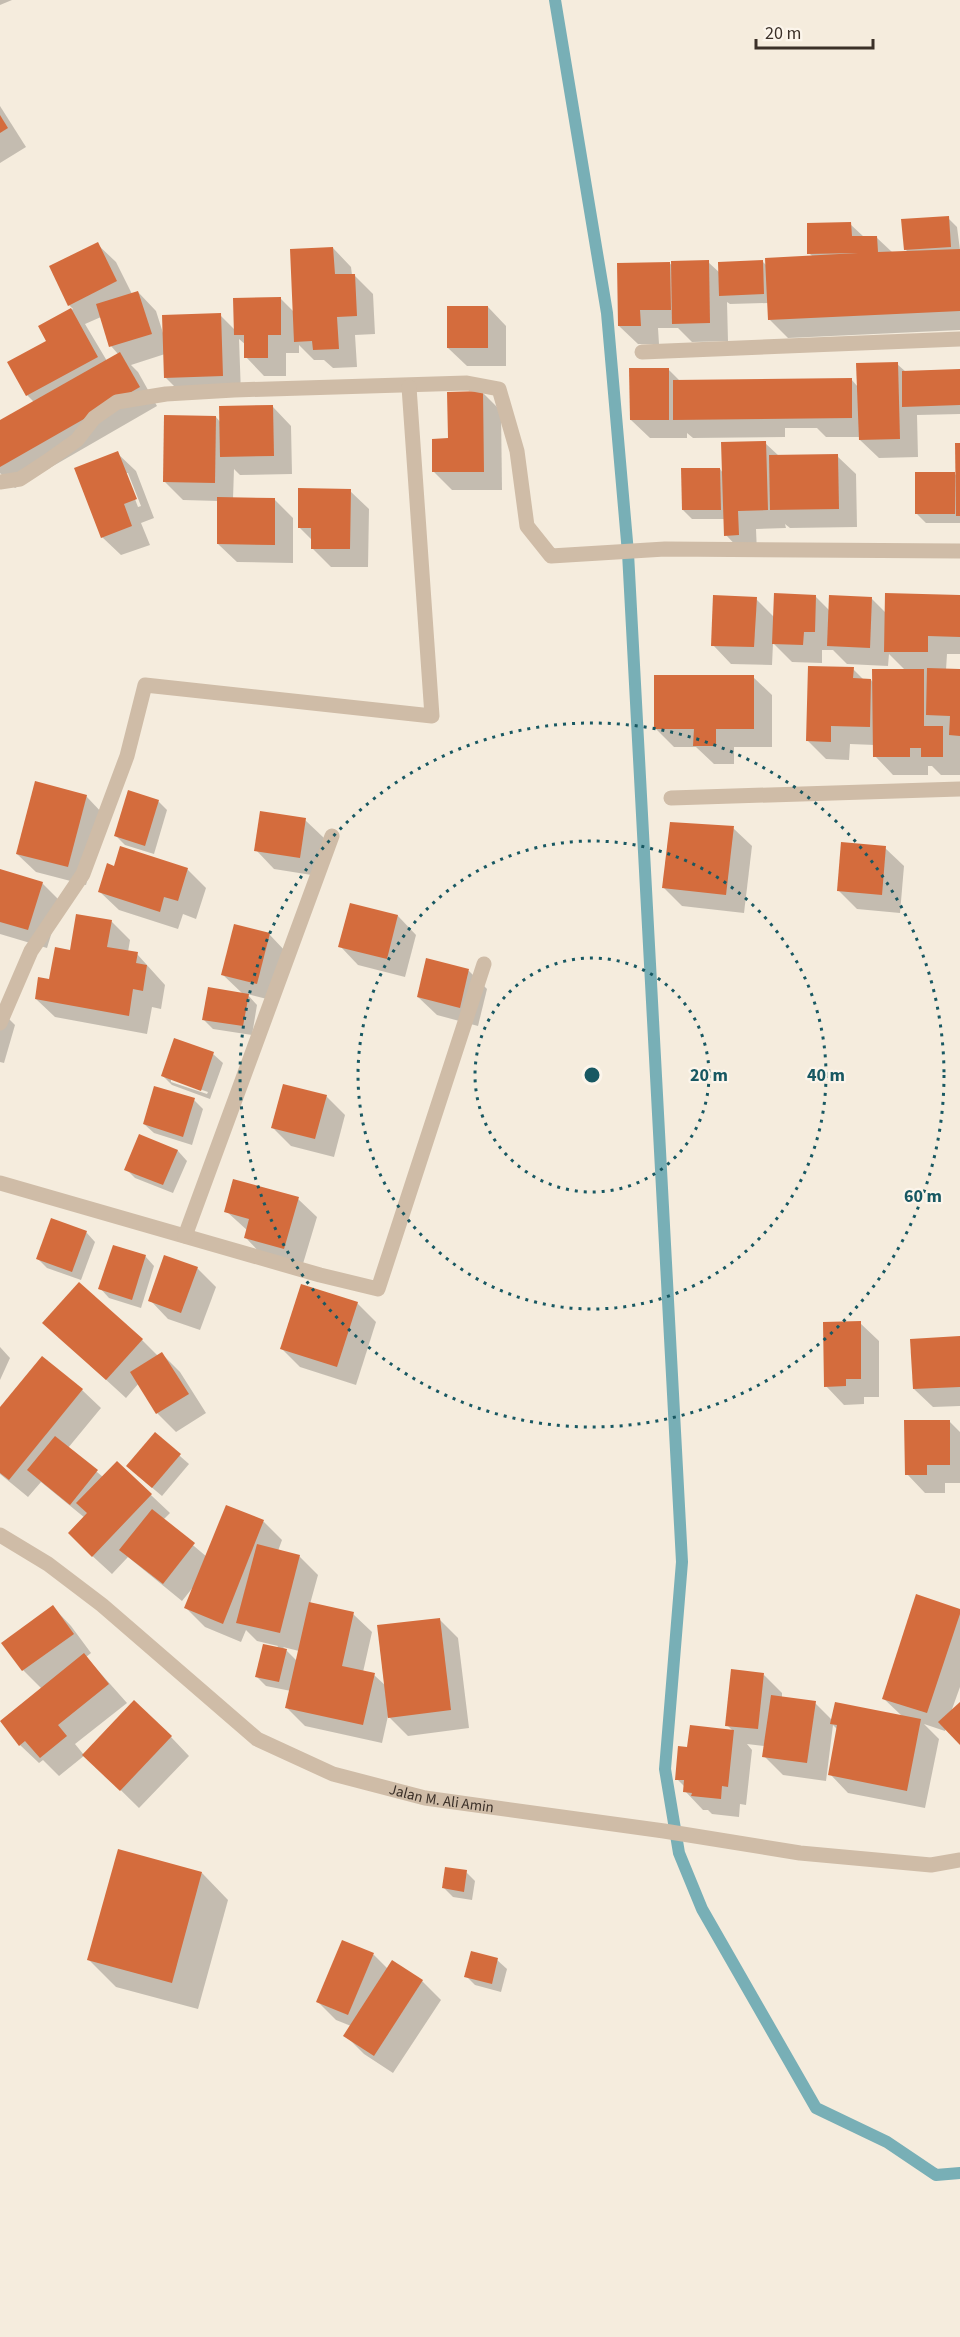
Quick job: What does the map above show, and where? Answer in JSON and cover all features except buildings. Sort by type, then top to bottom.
[{"type":"street","points":[[642,352],[960,339]]},
{"type":"street","points":[[0,482],[20,479],[46,462],[77,440],[94,418],[117,402],[166,394],[234,390],[409,387],[468,383],[499,389],[517,451],[527,526],[551,556],[665,549],[960,551]]},
{"type":"street","points":[[0,1023],[31,951],[83,874],[127,756],[145,685],[432,716],[409,387]]},
{"type":"street","points":[[671,798],[960,789]]},
{"type":"street","points":[[185,1236],[332,836]]},
{"type":"street","points":[[0,1183],[378,1289],[484,964]]},
{"type":"street","name":"Jalan M. Ali Amin","points":[[0,1535],[48,1564],[102,1605],[257,1739],[333,1774],[424,1798],[694,1835],[800,1853],[931,1865],[960,1860]]},
{"type":"waterway","points":[[555,0],[607,313],[628,553],[682,1562],[665,1769],[679,1853],[702,1909],[816,2108],[887,2142],[936,2175],[960,2173]]}]
